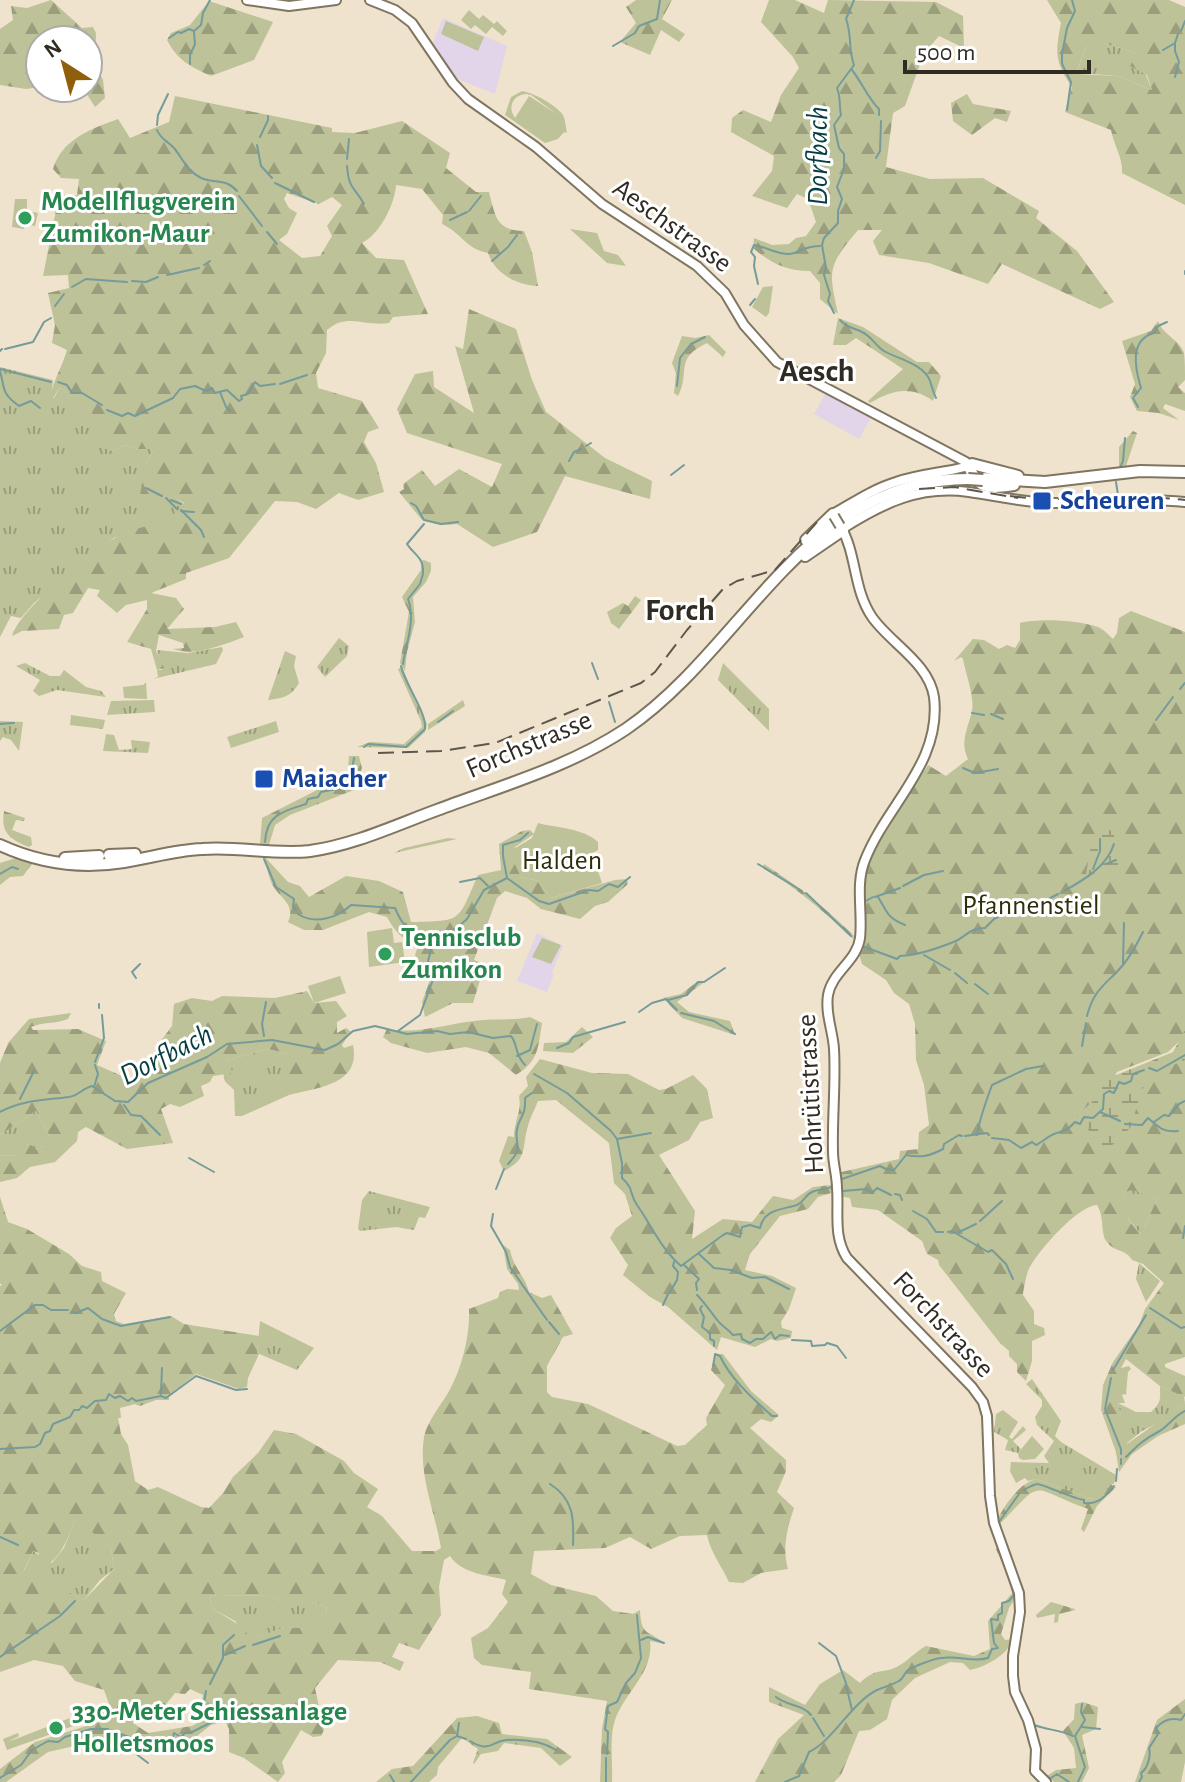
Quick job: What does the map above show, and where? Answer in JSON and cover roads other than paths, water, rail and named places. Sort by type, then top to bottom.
[{"type":"highway","name":"Forchstrasse","points":[[168,852],[205,847],[291,850],[330,845],[566,760],[613,735],[660,700],[777,574],[824,532],[872,501],[914,485],[968,470],[982,479],[1025,483],[1185,473]]},
{"type":"highway","points":[[968,470],[1055,481]]},
{"type":"highway","points":[[968,470],[983,486],[992,488],[1025,483]]},
{"type":"highway","name":"Forchstrasse","points":[[982,479],[1055,481],[1140,471],[1185,473]]},
{"type":"highway","points":[[777,574],[833,515]]},
{"type":"highway","points":[[777,574],[842,528]]},
{"type":"highway","points":[[0,844],[68,868],[110,870],[168,852]]},
{"type":"highway","points":[[36,858],[168,852]]},
{"type":"main road","points":[[247,0],[289,6],[336,0]]},
{"type":"main road","name":"Aeschstrasse","points":[[370,0],[395,10],[412,23],[453,83],[474,104],[536,147],[602,204],[697,266],[725,293],[744,325],[777,362],[968,470]]},
{"type":"main road","points":[[833,515],[859,497],[895,482],[968,470]]},
{"type":"main road","points":[[842,528],[888,502],[933,491],[959,491],[1033,502],[1155,499],[1185,502]]},
{"type":"main road","name":"Hohrütistrasse","points":[[833,515],[842,528],[865,607],[883,632],[921,668],[931,684],[934,702],[933,732],[925,759],[864,862],[860,878],[857,947],[835,976],[829,993],[834,1050],[833,1145],[838,1232]]},
{"type":"main road","name":"Forchstrasse","points":[[838,1232],[847,1258],[972,1387],[985,1407],[991,1510],[1021,1600],[1013,1656],[1014,1689],[1032,1734],[1036,1752],[1035,1771],[1046,1782]]},
{"type":"waterway","points":[[169,38],[178,32],[194,31],[201,25],[210,0]]},
{"type":"waterway","points":[[613,46],[635,33],[639,26],[657,19],[660,0]]},
{"type":"waterway","name":"Dorfbach","points":[[834,313],[828,301],[830,294],[824,275],[826,268],[822,245],[824,238],[838,223],[842,199],[837,187],[844,169],[844,154],[839,148],[834,125],[841,115],[837,88],[854,65],[846,19],[854,0]]},
{"type":"waterway","points":[[1067,110],[1071,82],[1062,64],[1062,54],[1067,28],[1075,11],[1072,0]]},
{"type":"waterway","points":[[1181,31],[1185,21]]},
{"type":"waterway","points":[[190,64],[195,44],[194,32]]},
{"type":"waterway","points":[[1163,50],[1175,43],[1178,34]]},
{"type":"waterway","points":[[1175,43],[1179,62],[1175,77]]},
{"type":"waterway","points":[[852,70],[879,109],[879,115]]},
{"type":"waterway","points":[[157,125],[158,115],[168,94]]},
{"type":"waterway","points":[[260,137],[268,120]]},
{"type":"waterway","points":[[876,158],[880,151],[881,121]]},
{"type":"waterway","points":[[157,130],[196,175],[229,184],[237,191]]},
{"type":"waterway","points":[[347,159],[349,139]]},
{"type":"waterway","points":[[257,145],[261,166],[272,178]]},
{"type":"waterway","points":[[347,166],[351,184],[364,204]]},
{"type":"waterway","points":[[275,183],[314,202]]},
{"type":"waterway","points":[[239,196],[262,226]]},
{"type":"waterway","points":[[469,211],[481,196]]},
{"type":"waterway","points":[[450,220],[467,212]]},
{"type":"waterway","points":[[267,232],[277,244]]},
{"type":"waterway","points":[[492,261],[517,235]]},
{"type":"waterway","points":[[758,284],[755,257],[751,252],[754,245],[789,254],[820,246]]},
{"type":"waterway","points":[[204,265],[210,261]]},
{"type":"waterway","points":[[167,275],[199,268]]},
{"type":"waterway","points":[[132,281],[146,282],[158,277]]},
{"type":"waterway","points":[[72,287],[86,279],[127,282]]},
{"type":"waterway","points":[[55,306],[64,294]]},
{"type":"waterway","points":[[750,305],[755,299]]},
{"type":"waterway","points":[[5,349],[33,342],[44,322],[51,318]]},
{"type":"waterway","points":[[840,320],[865,334],[884,351],[922,370],[936,398]]},
{"type":"waterway","points":[[1138,407],[1133,398],[1141,388],[1136,364],[1137,348],[1158,326],[1167,322]]},
{"type":"waterway","points":[[677,386],[680,358],[691,344],[705,337]]},
{"type":"waterway","points":[[0,369],[51,382]]},
{"type":"waterway","points":[[0,371],[5,390],[13,402],[19,406],[31,401],[40,408]]},
{"type":"waterway","points":[[280,384],[307,375]]},
{"type":"waterway","points":[[58,382],[67,385],[72,393],[82,393],[102,405]]},
{"type":"waterway","points":[[107,410],[122,416],[128,413],[135,416],[173,398],[180,389],[195,386],[206,391],[212,388],[215,393],[227,390],[239,401],[255,382],[260,386],[275,384]]},
{"type":"waterway","points":[[220,392],[230,411]]},
{"type":"waterway","points":[[1119,470],[1125,438]]},
{"type":"waterway","points":[[586,446],[591,443]]},
{"type":"waterway","points":[[569,461],[574,452],[581,449]]},
{"type":"waterway","points":[[671,475],[684,465]]},
{"type":"waterway","points":[[1116,482],[1118,495]]},
{"type":"waterway","points":[[146,488],[162,496]]},
{"type":"waterway","points":[[166,498],[177,509]]},
{"type":"waterway","points":[[171,500],[181,504]]},
{"type":"waterway","points":[[411,503],[424,520],[441,524],[458,522]]},
{"type":"waterway","points":[[181,510],[204,537]]},
{"type":"waterway","points":[[181,511],[194,512]]},
{"type":"waterway","points":[[423,573],[420,560],[407,544],[424,524]]},
{"type":"waterway","points":[[403,664],[411,624],[408,599],[420,584],[423,574]]},
{"type":"waterway","points":[[592,663],[598,679]]},
{"type":"waterway","points":[[364,747],[368,744],[406,747],[425,729],[423,715],[401,666]]},
{"type":"waterway","points":[[1180,689],[1185,683]]},
{"type":"waterway","points":[[1156,720],[1173,697]]},
{"type":"waterway","points":[[609,702],[615,722]]},
{"type":"waterway","points":[[438,722],[453,711]]},
{"type":"waterway","points":[[972,713],[984,715]]},
{"type":"waterway","points":[[991,714],[1003,719]]},
{"type":"waterway","points":[[0,724],[14,723]]},
{"type":"waterway","points":[[351,776],[354,758]]},
{"type":"waterway","points":[[963,768],[975,773],[998,769]]},
{"type":"waterway","points":[[265,842],[269,826],[277,816],[306,804],[308,799],[318,797],[321,792],[342,788],[348,782]]},
{"type":"waterway","points":[[507,878],[503,845],[520,840],[528,833]]},
{"type":"waterway","points":[[1093,869],[1100,851],[1100,839]]},
{"type":"waterway","points":[[1064,891],[1100,866],[1114,844]]},
{"type":"waterway","points":[[264,859],[276,887],[294,899],[293,907],[296,910]]},
{"type":"waterway","points":[[1106,864],[1116,860]]},
{"type":"waterway","points":[[758,864],[802,891]]},
{"type":"waterway","points":[[0,874],[12,867],[18,869]]},
{"type":"waterway","points":[[903,886],[924,875],[943,871]]},
{"type":"waterway","points":[[398,1031],[420,1015],[435,974],[428,961],[434,939],[467,919],[484,890],[507,878],[539,901],[549,904],[589,890],[598,891],[609,884],[618,887],[630,877]]},
{"type":"waterway","points":[[460,882],[480,878],[488,886]]},
{"type":"waterway","points":[[875,897],[900,888]]},
{"type":"waterway","points":[[806,893],[851,936]]},
{"type":"waterway","points":[[862,946],[897,959],[922,953],[985,928],[1009,911],[1017,913],[1028,910],[1058,894]]},
{"type":"waterway","points":[[864,902],[873,897]]},
{"type":"waterway","points":[[878,897],[891,917],[905,925]]},
{"type":"waterway","points":[[298,914],[319,919],[333,916],[351,905],[395,908],[409,929],[433,938]]},
{"type":"waterway","points":[[1123,964],[1124,923]]},
{"type":"waterway","points":[[1087,1016],[1097,993],[1126,961],[1143,932]]},
{"type":"waterway","points":[[924,955],[950,970]]},
{"type":"waterway","points":[[136,978],[132,972],[140,964]]},
{"type":"waterway","points":[[668,1000],[687,995],[698,982],[704,982],[725,968]]},
{"type":"waterway","points":[[955,973],[967,983]]},
{"type":"waterway","points":[[975,984],[988,994]]},
{"type":"waterway","points":[[639,1012],[652,1003],[666,999],[677,1010]]},
{"type":"waterway","points":[[264,1036],[262,1024],[266,1002]]},
{"type":"waterway","points":[[681,1013],[714,1021],[735,1034]]},
{"type":"waterway","points":[[95,1062],[104,1038],[102,1015]]},
{"type":"waterway","points":[[557,1048],[569,1043],[573,1037],[625,1022]]},
{"type":"waterway","points":[[1082,1046],[1086,1023]]},
{"type":"waterway","points":[[517,1056],[530,1050],[537,1024]]},
{"type":"waterway","name":"Dorfbach","points":[[0,1112],[25,1103],[72,1096],[92,1086],[115,1101],[128,1102],[148,1083],[207,1057],[227,1044],[272,1040],[325,1050],[353,1031],[375,1026],[407,1034],[437,1031],[450,1034],[468,1032],[493,1038],[511,1036],[525,1065]]},
{"type":"waterway","points":[[1149,1068],[1157,1071],[1185,1055]]},
{"type":"waterway","points":[[94,1087],[98,1074],[95,1065]]},
{"type":"waterway","points":[[977,1135],[992,1085],[1026,1069],[1043,1066]]},
{"type":"waterway","points":[[992,1138],[1009,1140],[1021,1148],[1032,1142],[1036,1145],[1075,1122],[1080,1124],[1084,1117],[1093,1118],[1103,1109],[1104,1094],[1109,1091],[1114,1093],[1119,1082],[1124,1084],[1131,1081],[1133,1074],[1144,1070]]},
{"type":"waterway","points":[[20,1099],[34,1071]]},
{"type":"waterway","name":"Dorfbach","points":[[534,1074],[567,1093],[611,1131],[617,1139],[622,1178],[662,1245],[681,1266],[723,1235],[727,1233],[740,1237],[742,1227],[750,1225],[760,1228],[769,1214],[797,1205],[812,1192],[831,1187]]},
{"type":"waterway","points":[[508,1164],[518,1150],[516,1135],[525,1098],[532,1093]]},
{"type":"waterway","points":[[1154,1122],[1164,1115],[1169,1116],[1185,1101]]},
{"type":"waterway","points":[[124,1105],[131,1115],[141,1116],[160,1135]]},
{"type":"waterway","points":[[1100,1112],[1120,1121]]},
{"type":"waterway","points":[[1125,1124],[1142,1125],[1148,1118],[1165,1130],[1178,1131]]},
{"type":"waterway","points":[[617,1139],[651,1133]]},
{"type":"waterway","name":"Dorfbach","points":[[965,1136],[989,1135]]},
{"type":"waterway","name":"Dorfbach","points":[[842,1179],[880,1166],[894,1170],[906,1155],[934,1153],[943,1149],[944,1144],[962,1136]]},
{"type":"waterway","points":[[189,1158],[214,1172]]},
{"type":"waterway","points":[[496,1189],[504,1169]]},
{"type":"waterway","points":[[843,1191],[866,1189],[872,1193],[877,1188],[891,1195]]},
{"type":"waterway","points":[[895,1194],[900,1195],[902,1200]]},
{"type":"waterway","points":[[980,1221],[1002,1201]]},
{"type":"waterway","points":[[913,1211],[927,1219],[936,1232],[943,1232]]},
{"type":"waterway","points":[[493,1214],[491,1226],[506,1252],[510,1267],[547,1320]]},
{"type":"waterway","points":[[959,1232],[976,1224]]},
{"type":"waterway","points":[[1183,1238],[1185,1226]]},
{"type":"waterway","points":[[948,1232],[952,1231],[988,1252],[992,1250],[1006,1264],[1013,1279]]},
{"type":"waterway","points":[[699,1254],[714,1268],[752,1278],[765,1277],[789,1289]]},
{"type":"waterway","points":[[670,1292],[677,1280],[674,1262]]},
{"type":"waterway","points":[[684,1265],[699,1279],[697,1290]]},
{"type":"waterway","points":[[663,1305],[668,1294]]},
{"type":"waterway","points":[[697,1295],[733,1335],[741,1334],[742,1339],[750,1343],[763,1339],[771,1332],[775,1339],[780,1335],[789,1336]]},
{"type":"waterway","points":[[0,1331],[35,1305],[51,1310],[68,1310]]},
{"type":"waterway","points":[[702,1306],[702,1327],[710,1333],[714,1346]]},
{"type":"waterway","points":[[72,1312],[88,1308],[102,1319],[121,1326],[170,1317]]},
{"type":"waterway","points":[[1150,1308],[1181,1328],[1185,1327]]},
{"type":"waterway","points":[[1113,1370],[1146,1315]]},
{"type":"waterway","points":[[549,1322],[559,1334]]},
{"type":"waterway","points":[[792,1340],[811,1341],[812,1346],[827,1343],[837,1346],[846,1358]]},
{"type":"waterway","points":[[715,1354],[720,1356],[729,1372],[749,1394],[772,1416],[777,1416]]},
{"type":"waterway","points":[[713,1366],[715,1355]]},
{"type":"waterway","points":[[161,1394],[162,1368]]},
{"type":"waterway","points":[[0,1449],[35,1447],[53,1424],[70,1417],[74,1410],[82,1406],[87,1408],[95,1401],[106,1400],[109,1394],[128,1401],[132,1398],[136,1401],[161,1396],[166,1398],[196,1376],[236,1390],[247,1389]]},
{"type":"waterway","points":[[1111,1378],[1105,1409],[1121,1454]]},
{"type":"waterway","points":[[1126,1457],[1185,1411]]},
{"type":"waterway","points":[[1121,1459],[1121,1464]]},
{"type":"waterway","points":[[1116,1481],[1117,1469]]},
{"type":"waterway","points":[[550,1484],[564,1496],[571,1510],[573,1545]]},
{"type":"waterway","points":[[1024,1490],[1040,1484],[1084,1500],[1084,1503],[1093,1503],[1114,1486]]},
{"type":"waterway","points":[[999,1522],[1019,1494]]},
{"type":"waterway","points":[[0,1537],[18,1545]]},
{"type":"waterway","points":[[998,1545],[1002,1558]]},
{"type":"waterway","points":[[785,1782],[799,1776],[809,1752],[818,1747],[859,1703],[877,1690],[894,1684],[910,1669],[941,1658],[988,1658],[992,1649],[998,1648],[994,1643],[991,1619],[998,1620],[1002,1603],[1014,1595],[1006,1568]]},
{"type":"waterway","points":[[0,1657],[60,1616],[75,1601]]},
{"type":"waterway","points":[[607,1754],[608,1732],[605,1729],[608,1706],[617,1702],[641,1658],[637,1615]]},
{"type":"waterway","points":[[210,1684],[223,1658],[223,1645],[234,1635]]},
{"type":"waterway","points":[[253,1645],[280,1636]]},
{"type":"waterway","points":[[641,1640],[648,1637],[664,1643]]},
{"type":"waterway","points":[[819,1643],[836,1656],[846,1683]]},
{"type":"waterway","points":[[225,1655],[245,1646]]},
{"type":"waterway","points":[[846,1685],[852,1710]]},
{"type":"waterway","points":[[204,1703],[206,1691]]},
{"type":"waterway","points":[[776,1697],[811,1715]]},
{"type":"waterway","points":[[1078,1782],[1085,1767],[1075,1736],[1085,1720],[1081,1712],[1082,1704]]},
{"type":"waterway","points":[[204,1706],[212,1719]]},
{"type":"waterway","points":[[226,1715],[238,1714],[250,1718],[273,1710],[317,1711]]},
{"type":"waterway","points":[[1139,1782],[1148,1762],[1149,1748],[1158,1734],[1156,1728],[1167,1720],[1181,1720],[1185,1714]]},
{"type":"waterway","points":[[0,1778],[21,1765],[32,1750],[48,1741],[58,1742],[91,1729],[107,1729],[140,1741],[163,1738],[172,1742],[174,1733],[181,1737],[222,1717]]},
{"type":"waterway","points":[[813,1718],[824,1736]]},
{"type":"waterway","points":[[457,1736],[459,1723]]},
{"type":"waterway","points":[[1034,1725],[1073,1736]]},
{"type":"waterway","points":[[1082,1727],[1100,1729]]},
{"type":"waterway","points":[[121,1735],[124,1743]]},
{"type":"waterway","points":[[411,1782],[450,1740],[457,1736],[466,1739]]},
{"type":"waterway","points":[[470,1741],[486,1746],[506,1740],[525,1740],[556,1750]]},
{"type":"waterway","points":[[126,1746],[148,1763]]},
{"type":"waterway","points":[[606,1758],[606,1782]]},
{"type":"waterway","points":[[1051,1778],[1057,1774],[1069,1782]]},
{"type":"waterway","points":[[390,1775],[394,1782]]},
{"type":"railway","points":[[919,489],[954,487],[1018,498]]},
{"type":"railway","points":[[1010,496],[1185,500]]},
{"type":"railway","points":[[378,753],[441,751],[495,743],[641,683],[655,672],[723,589],[737,581],[775,570],[818,521]]},
{"type":"place","name":"Modellflugverein Zumikon-Maur","points":[[25,218]]},
{"type":"place","name":"Scheuren","points":[[1042,501]]},
{"type":"place","name":"Maiacher","points":[[264,779]]},
{"type":"place","name":"Tennisclub Zumikon","points":[[385,954]]},
{"type":"place","name":"330-Meter Schiessanlage Holletsmoos","points":[[56,1728]]},
{"type":"district","name":"Aesch","points":[[817,371]]},
{"type":"district","name":"Forch","points":[[680,610]]},
{"type":"park label","name":"Halden","points":[[562,861]]},
{"type":"park label","name":"Pfannenstiel","points":[[1031,906]]}]
